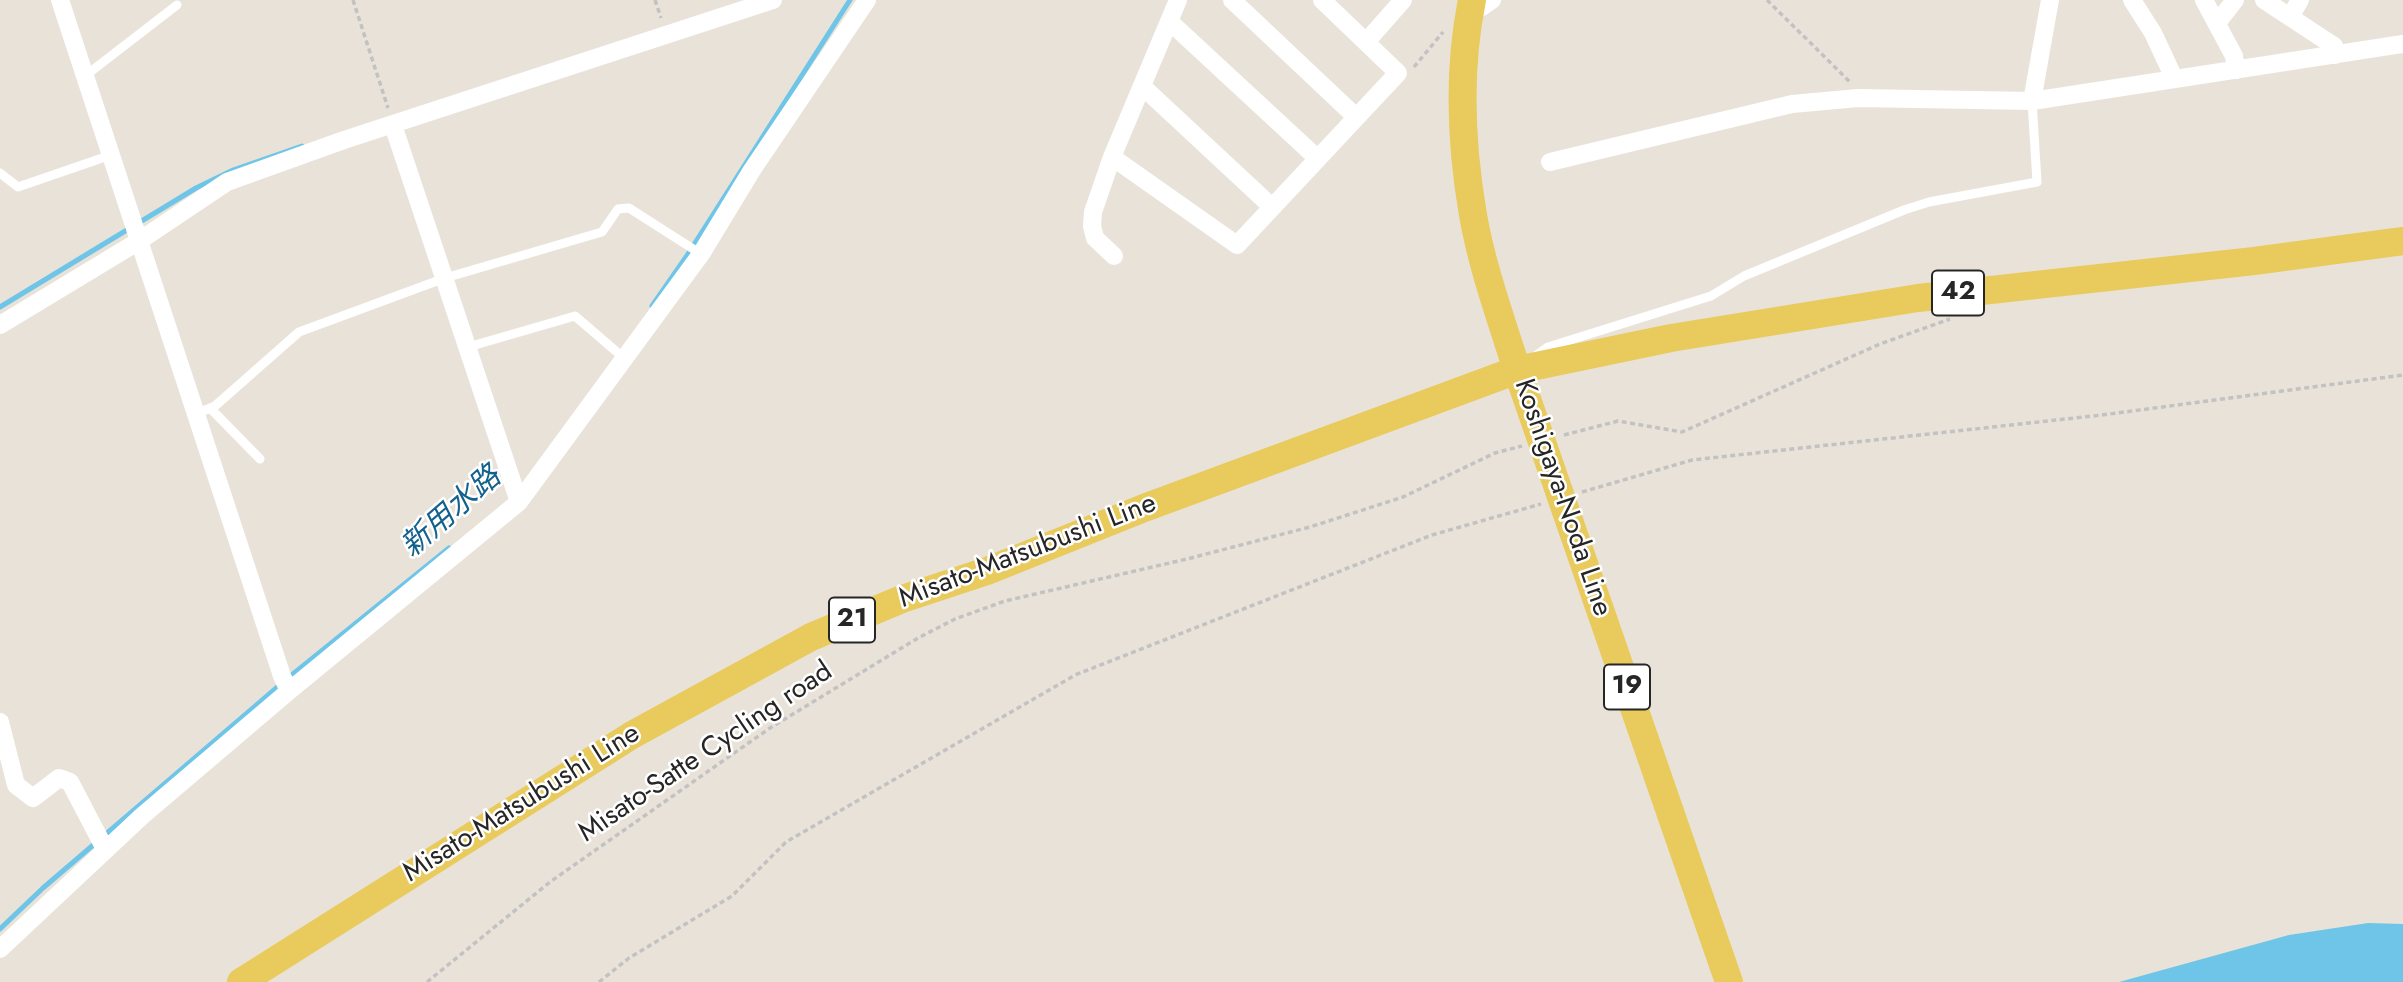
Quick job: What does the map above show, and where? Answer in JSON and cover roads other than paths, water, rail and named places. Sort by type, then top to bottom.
[{"type":"main road","name":"Koshigaya-Noda Line","points":[[1478,3],[1466,42],[1464,114],[1473,216],[1485,268],[1521,382],[1729,982]]},
{"type":"main road","name":"42","points":[[1521,382],[1671,338],[1918,298],[2254,261],[2403,241]]},
{"type":"main road","name":"Misato-Matsubushi Line","points":[[241,982],[632,735],[811,637],[902,599],[1021,558],[1144,508],[1521,382]]},
{"type":"street","points":[[60,0],[139,240],[203,411],[286,685]]},
{"type":"street","points":[[0,325],[139,240],[227,182],[344,140],[773,0]]},
{"type":"street","points":[[0,949],[100,841],[286,685],[519,502],[701,254],[752,170],[867,0]]},
{"type":"street","points":[[1114,256],[1095,238],[1093,212],[1112,157],[1178,0]]},
{"type":"street","points":[[1232,0],[1356,117]]},
{"type":"street","points":[[1112,157],[1237,246],[1398,73],[1322,0]]},
{"type":"street","points":[[1366,42],[1404,0]]},
{"type":"street","points":[[2032,101],[2050,0]]},
{"type":"street","points":[[2132,0],[2153,33],[2174,78]]},
{"type":"street","points":[[2204,0],[2234,56],[2236,70]]},
{"type":"street","points":[[2217,23],[2235,0]]},
{"type":"street","points":[[2264,0],[2334,46],[2335,55]]},
{"type":"street","points":[[2290,17],[2300,0]]},
{"type":"street","points":[[1169,21],[1317,158]]},
{"type":"street","points":[[1550,162],[1792,104],[1858,98],[2032,101],[2403,44]]},
{"type":"street","points":[[1142,86],[1272,207]]},
{"type":"street","points":[[393,125],[519,502]]},
{"type":"street","points":[[0,722],[16,785],[33,797],[60,778],[70,782],[100,841]]},
{"type":"lane","points":[[85,76],[177,5]]},
{"type":"lane","points":[[1521,382],[1548,346],[1711,296],[1744,276],[1905,210],[1929,202],[2038,182],[2032,101]]},
{"type":"lane","points":[[0,173],[18,187],[111,155]]},
{"type":"lane","points":[[260,459],[203,411],[299,332],[445,278],[602,232],[618,209],[629,208],[701,254]]},
{"type":"lane","points":[[468,347],[575,316],[625,359]]},
{"type":"water","points":[[2368,923],[2403,924],[2403,982],[2119,982],[2289,935]]},
{"type":"waterway","name":"新用水路","points":[[652,306],[850,0]]},
{"type":"waterway","points":[[0,307],[196,188],[233,170],[302,146]]},
{"type":"waterway","name":"新用水路","points":[[288,678],[449,548]]},
{"type":"waterway","name":"新用水路","points":[[0,929],[43,888],[281,684]]}]
